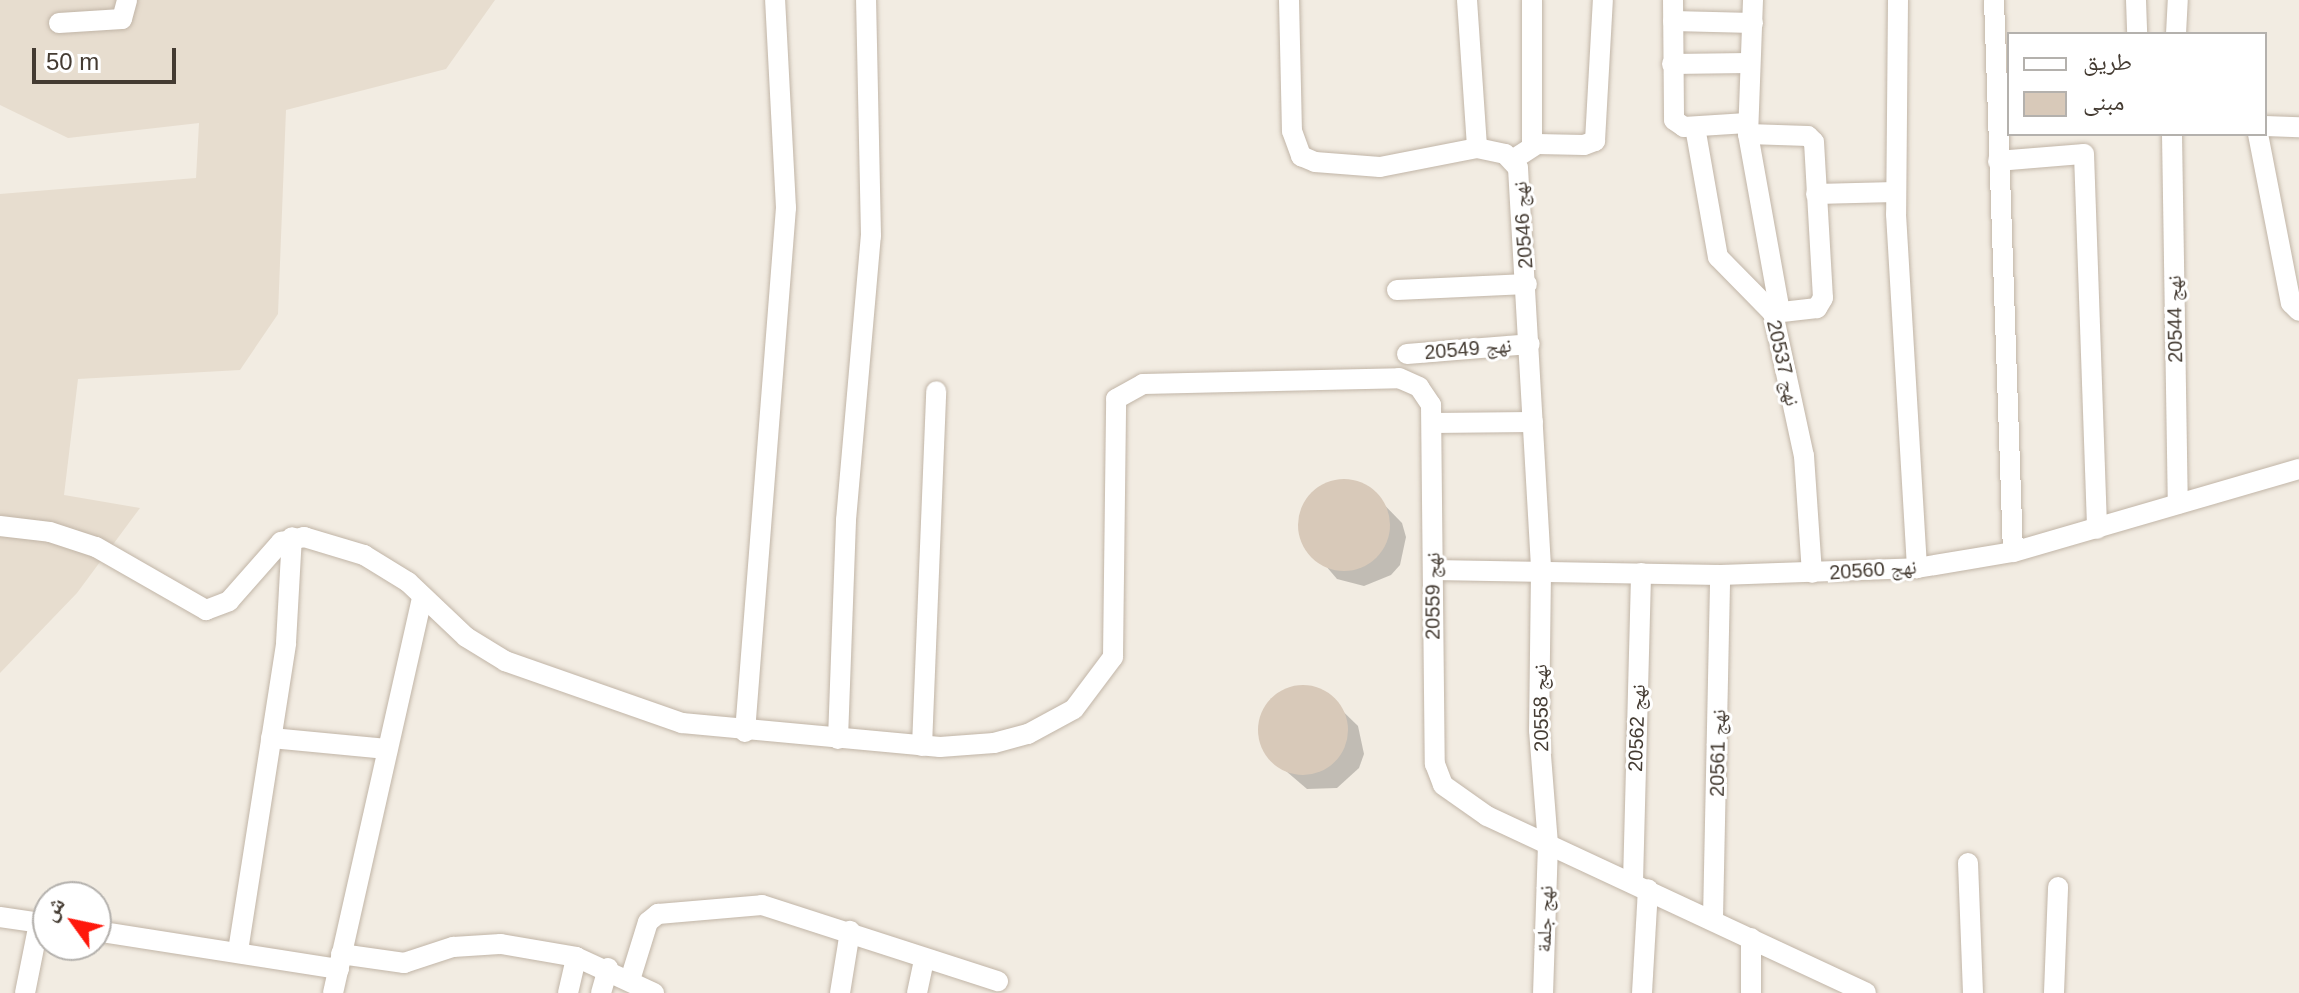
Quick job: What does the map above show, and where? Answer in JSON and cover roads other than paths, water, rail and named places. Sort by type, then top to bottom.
[{"type":"street","points":[[59,23],[117,21],[125,14],[127,0]]},
{"type":"street","points":[[745,732],[786,208],[775,0]]},
{"type":"street","points":[[838,739],[846,520],[871,236],[866,0]]},
{"type":"street","name":"نهج 20546","points":[[1289,0],[1292,131],[1301,156],[1315,162],[1380,167],[1477,148],[1514,159],[1527,284],[1541,571]]},
{"type":"street","points":[[1467,0],[1477,148]]},
{"type":"street","points":[[1532,0],[1532,146]]},
{"type":"street","points":[[1514,159],[1532,146],[1595,141],[1603,0]]},
{"type":"street","points":[[1673,0],[1671,115],[1680,125],[1747,128],[1810,138],[1821,302],[1817,308],[1777,312],[1747,128],[1753,0]]},
{"type":"street","points":[[1898,0],[1895,192],[1917,568]]},
{"type":"street","points":[[1994,0],[2002,56],[1998,161],[2013,552]]},
{"type":"street","points":[[2136,0],[2137,32]]},
{"type":"street","points":[[2176,32],[2178,0]]},
{"type":"street","points":[[1673,21],[1753,23]]},
{"type":"street","points":[[1672,64],[1749,63]]},
{"type":"street","points":[[2267,126],[2299,127]]},
{"type":"street","name":"نهج 20537","points":[[1695,127],[1718,257],[1777,312],[1804,456],[1812,573]]},
{"type":"street","name":"نهج 20544","points":[[2172,136],[2178,504]]},
{"type":"street","points":[[2258,136],[2291,303],[2299,311]]},
{"type":"street","points":[[1998,161],[2084,144],[2097,529]]},
{"type":"street","points":[[1816,194],[1895,192]]},
{"type":"street","points":[[1397,290],[1527,284]]},
{"type":"street","name":"نهج 20549","points":[[1407,354],[1530,344]]},
{"type":"street","points":[[0,526],[50,532],[96,547],[206,610],[229,601],[281,542],[292,537],[364,555],[408,582],[466,637],[505,661],[682,723],[745,732],[922,746],[994,743],[1028,734],[1074,709],[1113,657],[1114,415],[1116,399],[1128,388],[1399,378],[1419,387],[1432,414],[1533,422]]},
{"type":"street","points":[[922,746],[936,391]]},
{"type":"street","name":"نهج 20559","points":[[1432,414],[1435,764],[1443,785],[1487,816],[1548,844]]},
{"type":"street","name":"نهج 20560","points":[[1433,570],[1641,573],[1720,581],[1917,568],[2013,552],[2299,469]]},
{"type":"street","points":[[238,951],[286,643],[292,537]]},
{"type":"street","name":"نهج 20558","points":[[1541,571],[1539,730],[1548,844]]},
{"type":"street","name":"نهج 20562","points":[[1641,573],[1642,993]]},
{"type":"street","name":"نهج 20561","points":[[1713,918],[1720,581]]},
{"type":"street","points":[[333,993],[422,597]]},
{"type":"street","points":[[271,738],[387,749]]},
{"type":"street","points":[[1548,844],[1713,918],[1866,993]]},
{"type":"street","name":"نهج جلمة","points":[[1543,993],[1548,844]]},
{"type":"street","points":[[1968,863],[1973,993]]},
{"type":"street","points":[[2054,993],[2058,887]]},
{"type":"street","points":[[112,933],[238,951],[340,961],[404,963],[453,947],[501,944],[576,957],[608,968],[644,989],[648,922],[664,911],[769,905],[850,931],[924,960],[998,981]]},
{"type":"street","points":[[0,917],[32,921]]},
{"type":"street","points":[[840,993],[850,931]]},
{"type":"street","points":[[1751,938],[1751,993]]},
{"type":"street","points":[[568,993],[576,957]]},
{"type":"street","points":[[917,993],[924,960]]},
{"type":"street","points":[[25,993],[33,961]]},
{"type":"street","points":[[601,993],[608,968]]}]
